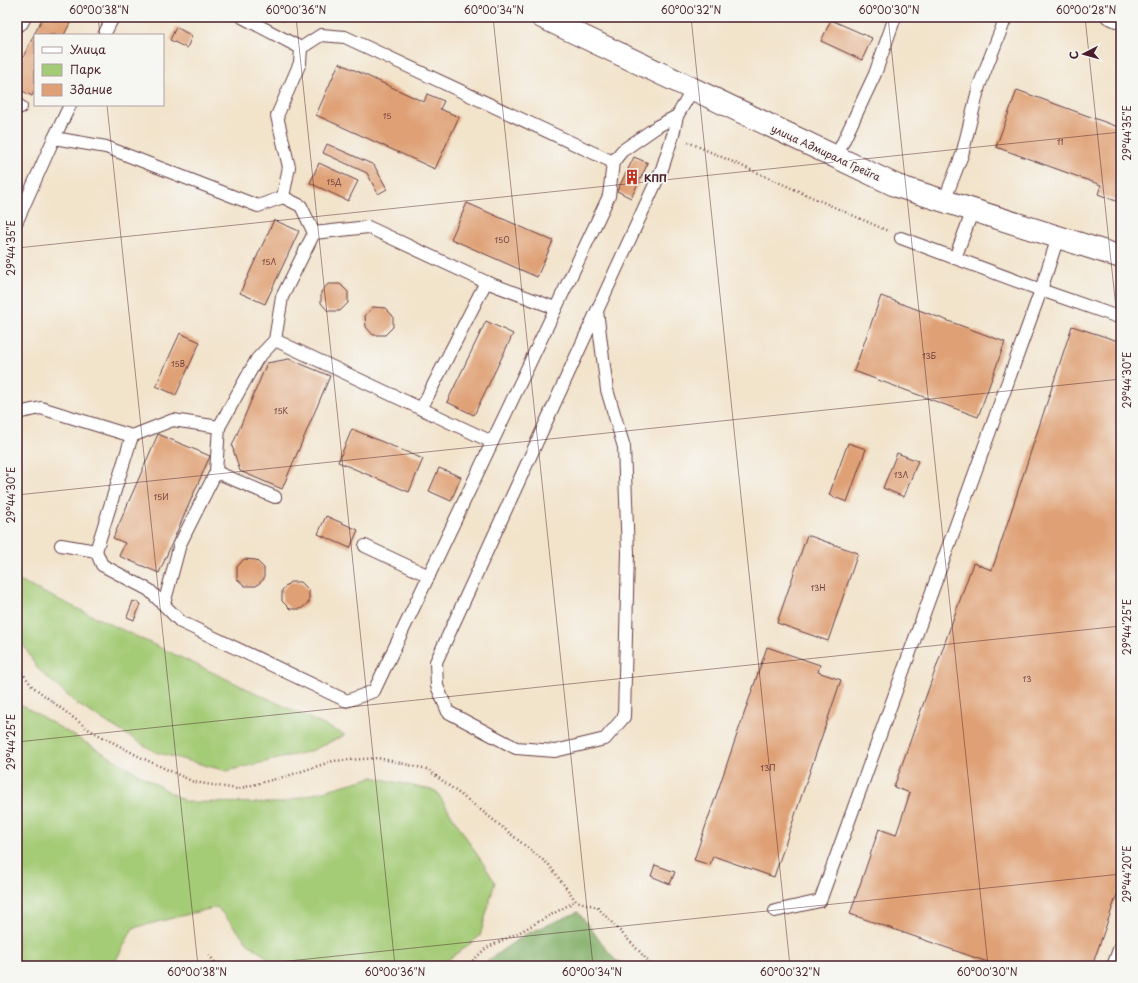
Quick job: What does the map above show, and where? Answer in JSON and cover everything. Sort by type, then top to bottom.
[{"type":"street","name":"улица Адмирала Грейга","points":[[542,17],[897,186],[1121,257]]},
{"type":"lane","points":[[17,26],[22,23],[25,17]]},
{"type":"lane","points":[[104,34],[113,17]]},
{"type":"lane","points":[[242,17],[301,48]]},
{"type":"lane","points":[[836,157],[875,74],[895,17]]},
{"type":"lane","points":[[944,201],[962,155],[979,86],[1006,17]]},
{"type":"lane","points":[[1107,17],[1121,23]]},
{"type":"lane","points":[[301,48],[321,35],[345,37],[613,162]]},
{"type":"lane","points":[[283,197],[289,167],[277,116],[300,63],[301,48]]},
{"type":"lane","points":[[597,311],[607,390],[624,447],[628,553],[627,651],[624,717],[605,740],[555,751],[516,748],[448,712],[437,686],[436,662],[662,169],[673,135],[677,116],[693,89]]},
{"type":"lane","points":[[17,222],[70,106]]},
{"type":"lane","points":[[132,436],[96,551],[102,565],[149,590],[181,622],[347,701],[374,691],[609,196],[613,162],[622,151],[658,126],[677,116]]},
{"type":"lane","points":[[54,138],[106,147],[258,206],[283,197],[301,206],[314,233]]},
{"type":"lane","points":[[955,258],[973,210]]},
{"type":"lane","points":[[314,233],[368,227],[486,282],[555,308]]},
{"type":"lane","points":[[164,604],[180,544],[216,472],[219,427],[257,359],[275,340],[282,297],[314,233]]},
{"type":"lane","points":[[775,911],[820,901],[1041,290],[1058,237]]},
{"type":"lane","points":[[901,238],[1121,318]]},
{"type":"lane","points":[[421,410],[486,282]]},
{"type":"lane","points":[[275,340],[421,410],[492,442]]},
{"type":"lane","points":[[17,413],[41,408],[132,436],[173,420],[219,427]]},
{"type":"lane","points":[[216,472],[275,497]]},
{"type":"lane","points":[[62,546],[96,551]]},
{"type":"lane","points":[[365,546],[429,576]]},
{"type":"lane","points":[[1113,966],[1121,944]]},
{"type":"path","points":[[673,135],[901,238]]},
{"type":"path","points":[[17,666],[32,686],[88,729],[140,757],[194,782],[237,789],[287,776],[333,761],[378,758],[427,769],[549,865],[576,901],[598,907],[652,966]]},
{"type":"path","points":[[467,966],[486,948],[520,932],[576,901]]},
{"type":"path","points":[[209,955],[218,966]]},
{"type":"path","points":[[17,965],[27,966]]},
{"type":"green space","points":[[17,580],[345,735],[311,751],[227,771],[155,752],[77,704],[37,668],[17,634]]},
{"type":"green space","points":[[17,702],[186,802],[281,803],[373,777],[436,791],[495,882],[480,936],[440,966],[278,966],[248,943],[217,907],[133,928],[113,966],[17,966]]},
{"type":"green space","points":[[578,912],[615,960],[628,966],[482,966],[524,935]]},
{"type":"building","points":[[43,17],[73,17],[64,34],[34,34]]},
{"type":"building","points":[[273,17],[285,17],[283,21]]},
{"type":"building","points":[[831,20],[872,38],[862,60],[821,41]]},
{"type":"building","points":[[176,27],[192,36],[187,48],[170,40]]},
{"type":"building","points":[[34,35],[34,92],[32,96],[17,88],[17,69]]},
{"type":"building","points":[[339,63],[424,102],[427,94],[444,101],[440,109],[459,117],[435,169],[316,115]]},
{"type":"building","points":[[1017,90],[1121,128],[1119,136],[1121,136],[1121,203],[1098,194],[1101,185],[996,147]]},
{"type":"building","points":[[327,144],[374,165],[387,189],[378,194],[367,173],[323,153]]},
{"type":"building","name":"КПП","points":[[634,157],[648,163],[631,198],[617,191]]},
{"type":"building","points":[[319,163],[358,181],[348,201],[310,183]]},
{"type":"building","points":[[467,203],[553,241],[537,277],[451,239]]},
{"type":"building","points":[[274,220],[299,231],[265,304],[240,293]]},
{"type":"building","points":[[328,284],[340,284],[348,292],[348,303],[340,311],[328,311],[321,303],[321,292]]},
{"type":"building","points":[[881,296],[1005,342],[978,417],[854,371]]},
{"type":"building","points":[[373,307],[385,308],[393,316],[393,327],[385,335],[373,335],[366,327],[365,316]]},
{"type":"building","points":[[486,321],[513,334],[474,415],[447,402]]},
{"type":"building","points":[[1072,326],[1121,342],[1121,883],[1092,966],[999,966],[850,914],[879,829],[896,835],[910,793],[894,787],[973,563],[992,570]]},
{"type":"building","points":[[180,333],[200,342],[176,395],[156,386]]},
{"type":"building","points":[[289,359],[330,376],[282,489],[240,471],[232,446],[267,363]]},
{"type":"building","points":[[352,429],[423,459],[409,492],[338,462]]},
{"type":"building","points":[[158,434],[210,456],[159,573],[119,556],[125,543],[113,538]]},
{"type":"building","points":[[848,443],[866,449],[847,502],[829,495]]},
{"type":"building","points":[[897,453],[918,461],[904,497],[883,488]]},
{"type":"building","points":[[439,468],[461,477],[451,501],[429,491]]},
{"type":"building","points":[[326,516],[358,530],[350,548],[318,534]]},
{"type":"building","points":[[807,535],[858,553],[828,641],[777,623]]},
{"type":"building","points":[[244,559],[256,560],[264,568],[264,579],[256,586],[245,586],[237,579],[237,567]]},
{"type":"building","points":[[290,582],[301,582],[309,590],[309,602],[301,609],[290,609],[282,601],[282,590]]},
{"type":"building","points":[[133,601],[141,604],[134,620],[127,617]]},
{"type":"building","points":[[767,647],[820,665],[818,672],[841,680],[774,877],[713,856],[710,865],[694,860]]},
{"type":"building","points":[[655,865],[675,872],[670,884],[651,876]]},
{"type":"place","name":"КПП","points":[[632,177]]}]
